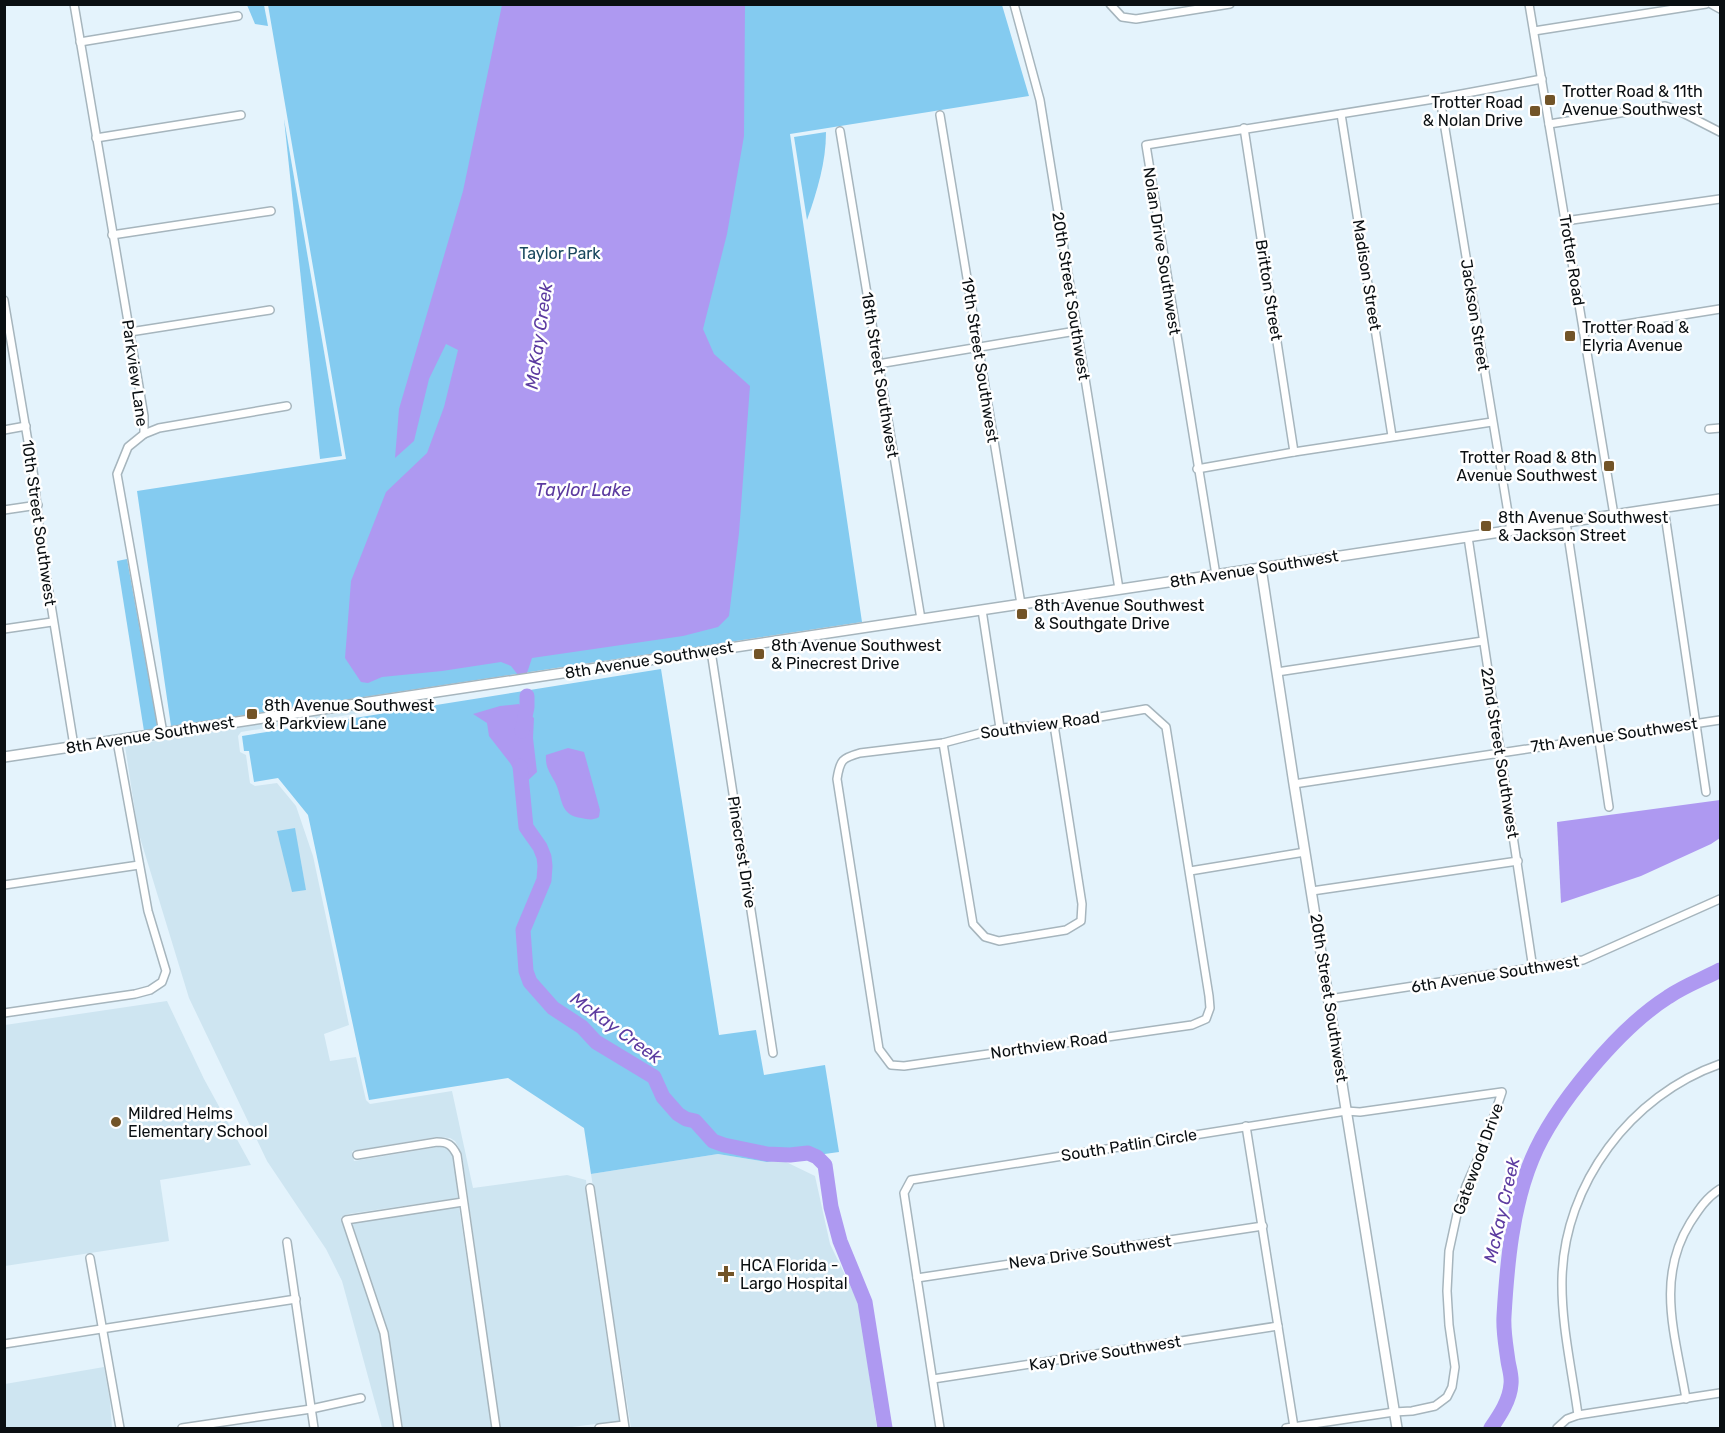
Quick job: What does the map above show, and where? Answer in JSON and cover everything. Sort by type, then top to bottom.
[{"type":"street","name":"Parkview Lane","points":[[74,4],[144,416],[144,434],[128,447],[117,474],[164,733]]},
{"type":"street","name":"20th Street Southwest","points":[[1014,4],[1040,100],[1119,589]]},
{"type":"street","points":[[1110,4],[1122,17],[1136,19],[1230,4]]},
{"type":"street","name":"Trotter Road","points":[[1529,4],[1614,515]]},
{"type":"street","points":[[1534,31],[1706,4]]},
{"type":"street","points":[[1711,4],[1720,9]]},
{"type":"street","points":[[81,42],[238,16]]},
{"type":"street","name":"Nolan Drive Southwest","points":[[1216,575],[1146,145],[1542,80]]},
{"type":"street","name":"Jackson Street","points":[[1440,98],[1511,531]]},
{"type":"street","points":[[1549,124],[1665,106],[1720,132]]},
{"type":"street","name":"Madison Street","points":[[1341,114],[1392,436]]},
{"type":"street","name":"19th Street Southwest","points":[[940,115],[1021,604]]},
{"type":"street","points":[[96,138],[241,116]]},
{"type":"street","name":"Britton Street","points":[[1244,128],[1294,452]]},
{"type":"street","name":"18th Street Southwest","points":[[840,131],[921,619]]},
{"type":"street","points":[[1565,221],[1720,199]]},
{"type":"street","points":[[112,235],[271,211]]},
{"type":"street","name":"10th Street Southwest","points":[[4,300],[38,505],[40,537],[52,622],[74,746]]},
{"type":"street","points":[[1583,331],[1720,309]]},
{"type":"street","points":[[130,332],[270,310]]},
{"type":"street","points":[[878,364],[1076,331]]},
{"type":"street","points":[[144,434],[159,428],[287,406]]},
{"type":"street","points":[[1197,469],[1392,436],[1492,422]]},
{"type":"street","points":[[4,429],[26,426]]},
{"type":"street","points":[[1709,429],[1720,428]]},
{"type":"street","name":"8th Avenue Southwest","points":[[4,757],[1720,499]]},
{"type":"street","points":[[4,510],[38,505]]},
{"type":"street","points":[[1664,508],[1706,792]]},
{"type":"street","points":[[1566,522],[1609,807]]},
{"type":"street","name":"22nd Street Southwest","points":[[1468,537],[1533,969]]},
{"type":"street","name":"20th Street Southwest","points":[[1262,568],[1294,784],[1397,1428]]},
{"type":"street","points":[[982,610],[1000,728]]},
{"type":"street","points":[[4,629],[52,622]]},
{"type":"street","points":[[1277,672],[1483,641]]},
{"type":"street","name":"Pinecrest Drive","points":[[711,651],[773,1053]]},
{"type":"street","name":"Southview Road","points":[[891,1065],[879,1049],[837,779],[840,763],[847,757],[860,753],[943,743],[1000,728],[1054,725],[1146,709],[1167,727],[1190,871]]},
{"type":"street","name":"7th Avenue Southwest","points":[[1294,784],[1720,720]]},
{"type":"street","points":[[943,743],[973,924],[985,937],[999,941],[1071,928],[1081,921],[1082,904],[1054,725]]},
{"type":"street","points":[[4,1013],[135,994],[150,990],[162,982],[166,971],[148,911],[117,741]]},
{"type":"street","points":[[1190,871],[1305,852]]},
{"type":"street","points":[[1312,891],[1518,861]]},
{"type":"street","points":[[4,885],[139,865]]},
{"type":"street","name":"Northview Road","points":[[891,1065],[904,1066],[1180,1027],[1206,1019],[1210,1008],[1209,996],[1190,871]]},
{"type":"street","name":"6th Avenue Southwest","points":[[1329,999],[1583,960],[1720,899]]},
{"type":"street","points":[[1578,1415],[1564,1313],[1562,1276],[1569,1233],[1580,1196],[1610,1145],[1633,1119],[1656,1098],[1690,1077],[1720,1064]]},
{"type":"street","name":"Gatewood Drive","points":[[1346,1111],[1360,1112],[1502,1092],[1485,1145],[1466,1186],[1449,1251],[1447,1292],[1455,1367],[1452,1387],[1447,1397],[1434,1406],[1412,1412],[1394,1412]]},
{"type":"street","name":"South Patlin Circle","points":[[917,1278],[904,1193],[911,1180],[1346,1111]]},
{"type":"street","points":[[1246,1126],[1278,1326],[1290,1428],[1394,1412]]},
{"type":"street","points":[[357,1155],[437,1142],[450,1144],[457,1155],[496,1428]]},
{"type":"street","points":[[590,1188],[624,1427],[599,1428]]},
{"type":"street","points":[[1686,1399],[1671,1306],[1672,1267],[1684,1233],[1707,1198],[1720,1189]]},
{"type":"street","points":[[398,1428],[384,1333],[346,1220],[463,1202]]},
{"type":"street","name":"Neva Drive Southwest","points":[[917,1278],[1263,1226]]},
{"type":"street","points":[[287,1242],[314,1428]]},
{"type":"street","points":[[90,1258],[120,1428]]},
{"type":"street","points":[[917,1278],[940,1428]]},
{"type":"street","points":[[4,1344],[296,1299]]},
{"type":"street","name":"Kay Drive Southwest","points":[[933,1379],[1278,1326]]},
{"type":"street","points":[[1557,1428],[1567,1419],[1578,1415],[1720,1393]]},
{"type":"street","points":[[182,1428],[362,1398]]},
{"type":"shaded area","points":[[390,703],[391,708],[241,732],[238,736],[240,752],[246,755],[250,783],[255,786],[277,783],[296,806],[313,856],[349,1025],[324,1034],[330,1061],[356,1057],[366,1100],[370,1104],[452,1091],[473,1188],[567,1175],[586,1180],[592,1238],[619,1421],[564,1428],[500,1428],[462,1154],[455,1141],[450,1138],[436,1137],[352,1151],[354,1161],[438,1147],[448,1148],[453,1156],[458,1198],[348,1214],[341,1217],[380,1334],[394,1428],[382,1428],[342,1281],[326,1249],[267,1161],[189,998],[138,831],[125,746]]},
{"type":"shaded area","name":"Mildred Helms Elementary School","points":[[167,1001],[204,1079],[251,1165],[160,1180],[169,1241],[5,1266],[5,1025]]},
{"type":"shaded area","name":"HCA Florida - Largo Hospital","points":[[718,1154],[767,1162],[784,1161],[815,1176],[830,1244],[859,1304],[877,1428],[631,1428],[591,1174]]},
{"type":"shaded area","points":[[459,1207],[492,1428],[403,1428],[388,1332],[352,1223]]},
{"type":"shaded area","points":[[104,1367],[112,1428],[5,1428],[5,1384]]},
{"type":"green space","points":[[247,5],[264,5],[268,26],[255,24]]},
{"type":"green space","name":"Taylor Park","points":[[268,5],[1002,5],[1029,96],[790,134],[862,622],[171,726],[137,491],[346,459]]},
{"type":"green space","points":[[284,119],[342,456],[320,459]]},
{"type":"green space","points":[[826,132],[823,166],[807,220],[794,137]]},
{"type":"green space","points":[[127,559],[158,729],[144,731],[117,561]]},
{"type":"green space","points":[[661,669],[719,1035],[756,1030],[764,1075],[825,1065],[839,1152],[767,1162],[718,1154],[591,1174],[584,1128],[508,1078],[369,1100],[308,815],[278,778],[254,782],[249,751],[244,751],[242,736]]},
{"type":"green space","points":[[295,828],[306,890],[292,892],[277,831]]},
{"type":"water","name":"Taylor Lake","points":[[502,5],[745,5],[744,136],[727,234],[703,329],[714,354],[750,386],[739,533],[729,616],[718,627],[683,636],[532,658],[527,673],[518,675],[511,666],[501,662],[382,677],[368,683],[361,682],[345,658],[351,581],[386,492],[427,453],[444,407],[458,350],[446,344],[429,379],[414,441],[395,458],[399,409],[463,191]]},
{"type":"water","points":[[519,704],[534,718],[533,738],[537,772],[523,785],[510,763],[489,736],[487,723],[473,714],[500,706]]},
{"type":"water","points":[[568,748],[584,752],[600,810],[597,818],[581,818],[565,810],[558,788],[548,770],[546,755]]},
{"type":"water","points":[[1720,800],[1720,838],[1711,844],[1641,876],[1561,903],[1557,822]]},
{"type":"waterway","name":"McKay Creek","points":[[522,731],[527,696]]},
{"type":"waterway","name":"McKay Creek","points":[[520,766],[526,827],[540,847],[545,866],[544,880],[523,930],[526,971],[530,982],[553,1008],[582,1027],[596,1042],[654,1077],[663,1097],[678,1114],[695,1121],[713,1141],[767,1154],[808,1153],[817,1157],[825,1165],[831,1207],[840,1241],[865,1302],[885,1428]]},
{"type":"waterway","name":"McKay Creek","points":[[1491,1428],[1507,1402],[1511,1384],[1504,1322],[1515,1216],[1525,1177],[1542,1138],[1590,1070],[1629,1028],[1674,993],[1720,970]]},
{"type":"place","name":"Trotter Road & 11th Avenue Southwest","points":[[1550,100]]},
{"type":"place","name":"Trotter Road & Nolan Drive","points":[[1535,111]]},
{"type":"place","name":"Trotter Road & Elyria Avenue","points":[[1570,336]]},
{"type":"place","name":"Trotter Road & 8th Avenue Southwest","points":[[1609,466]]},
{"type":"place","name":"8th Avenue Southwest & Jackson Street","points":[[1486,526]]},
{"type":"place","name":"8th Avenue Southwest & Southgate Drive","points":[[1022,614]]},
{"type":"place","name":"8th Avenue Southwest & Pinecrest Drive","points":[[759,654]]},
{"type":"place","name":"8th Avenue Southwest & Parkview Lane","points":[[252,714]]},
{"type":"place","name":"Mildred Helms Elementary School","points":[[116,1122]]},
{"type":"place","name":"HCA Florida - Largo Hospital","points":[[726,1274]]}]
